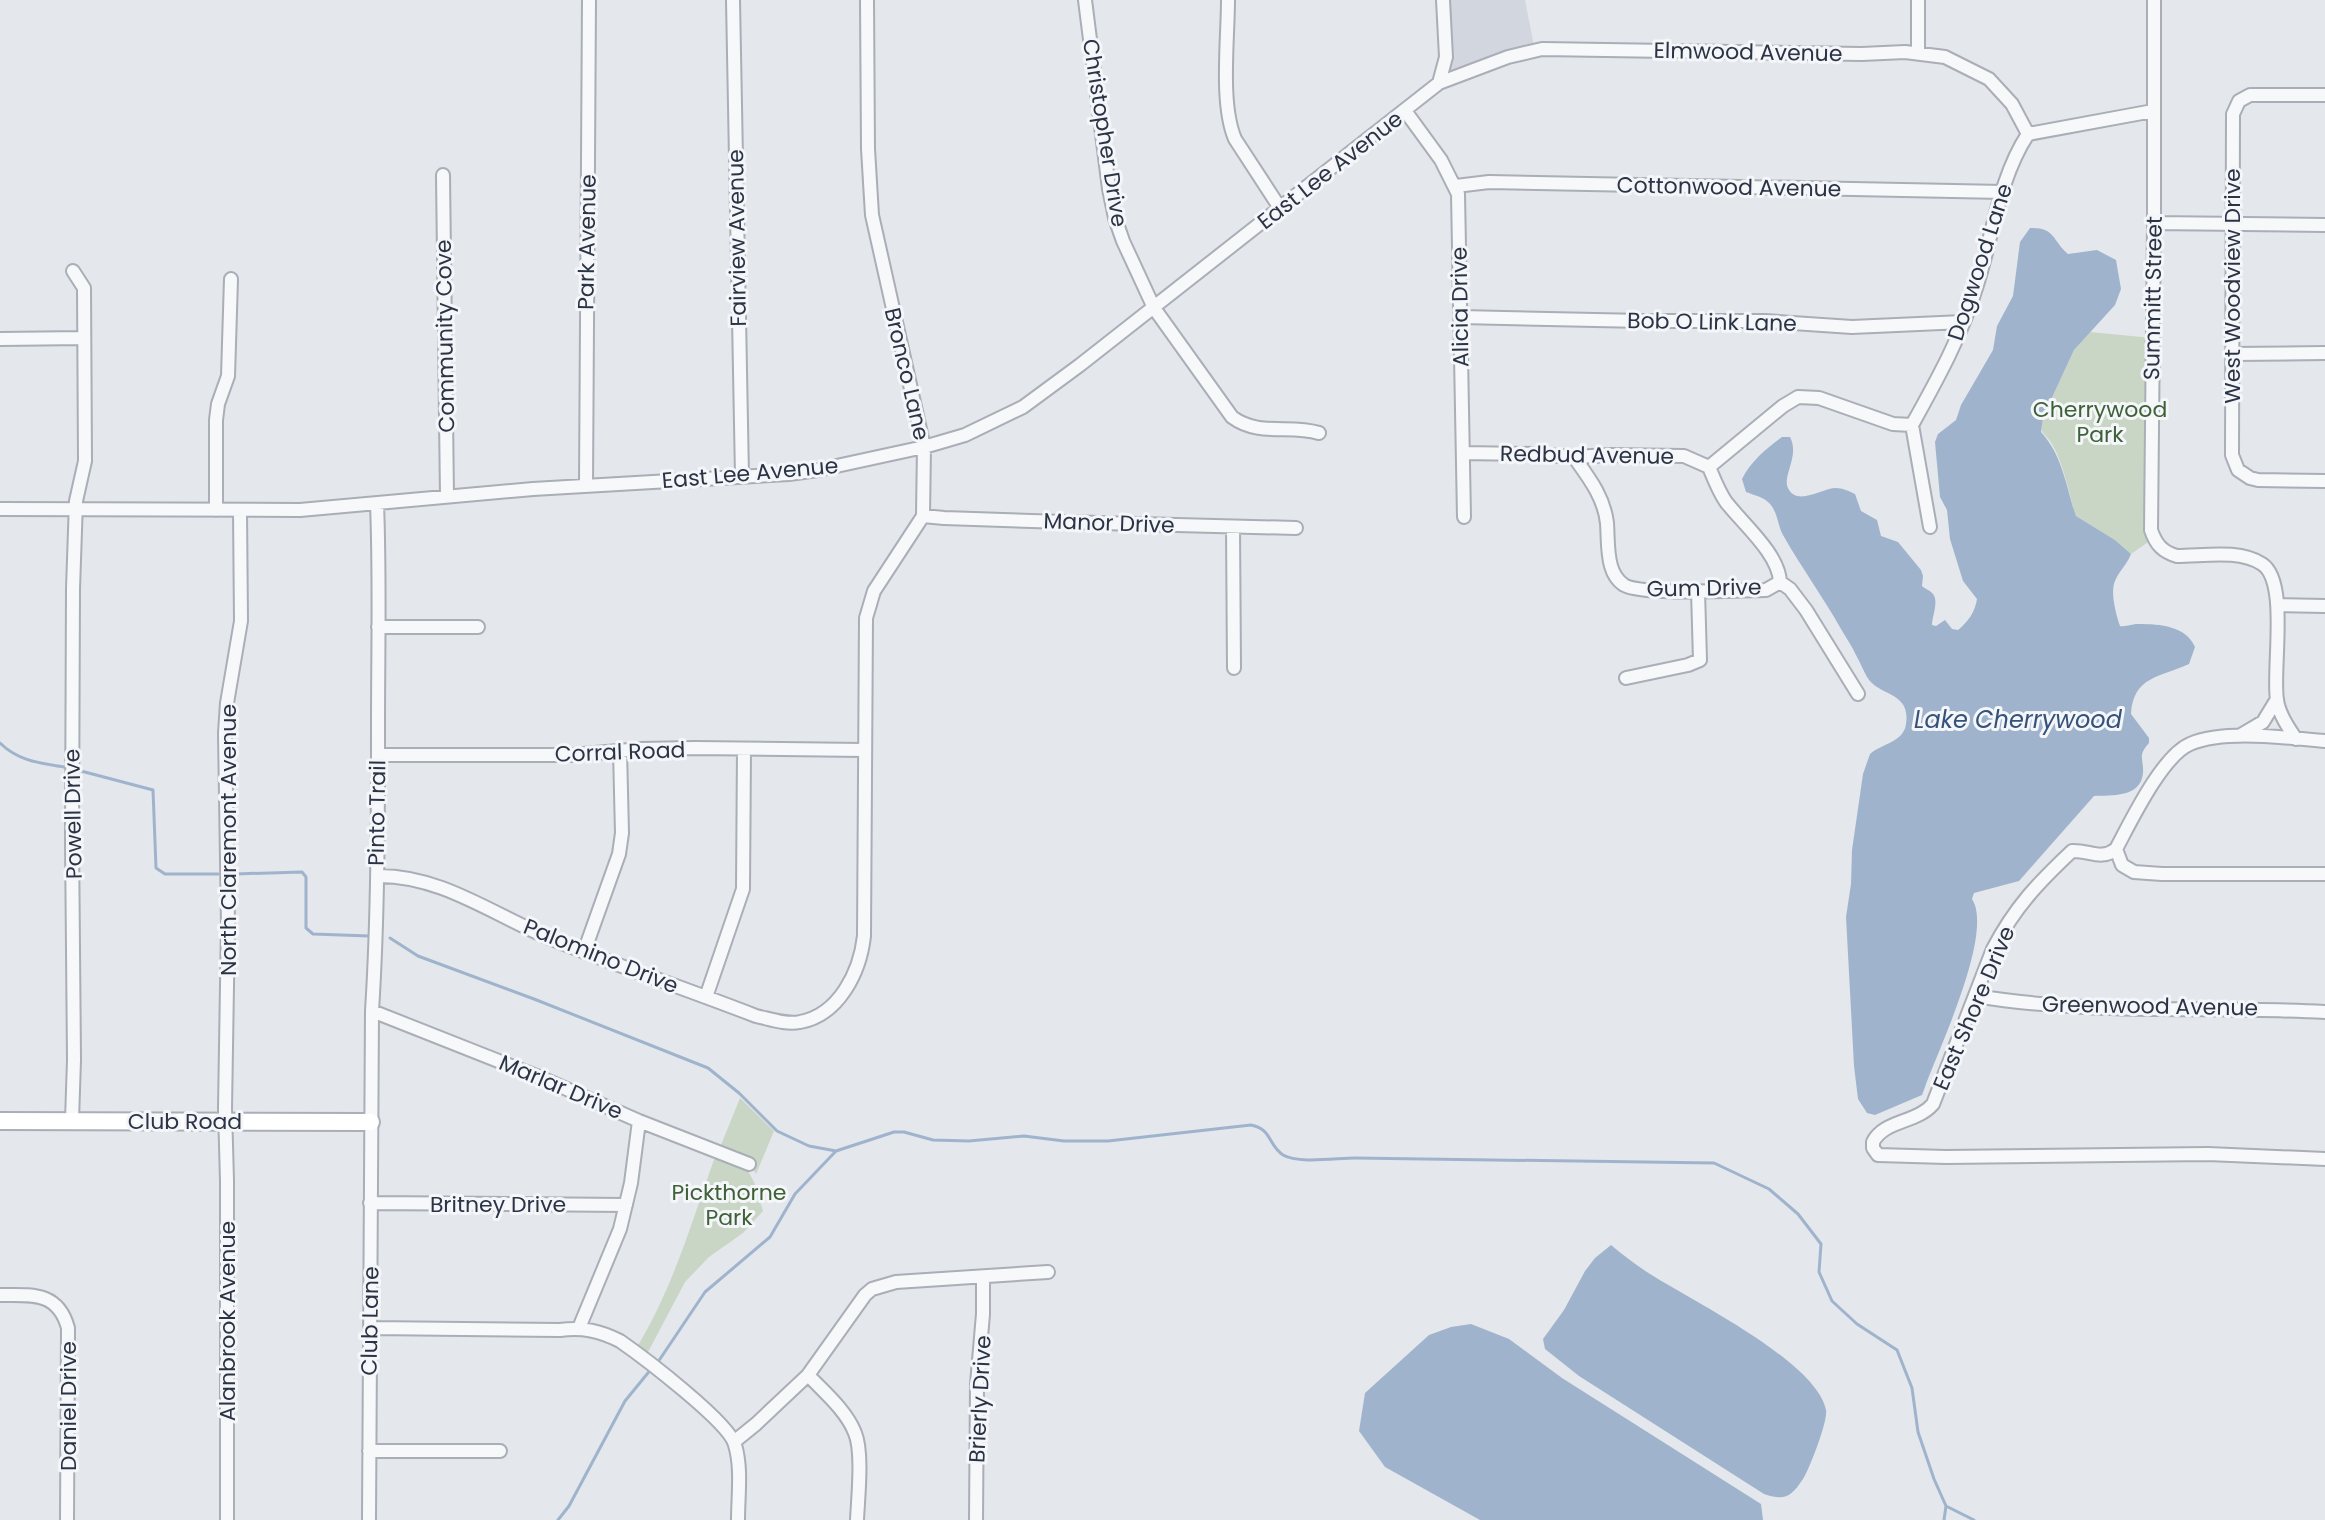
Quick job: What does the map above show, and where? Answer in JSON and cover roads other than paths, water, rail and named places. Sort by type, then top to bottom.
[{"type":"street","name":"Park Avenue","points":[[586,485],[589,0]]},
{"type":"street","name":"Fairview Avenue","points":[[733,0],[742,476]]},
{"type":"street","name":"Bronco Lane","points":[[867,0],[868,149],[872,215],[924,447],[923,516]]},
{"type":"street","name":"Christopher Drive","points":[[1085,0],[1115,218],[1132,264],[1154,308],[1226,412],[1238,422],[1264,430],[1305,429],[1319,433]]},
{"type":"street","points":[[1228,0],[1227,105],[1230,128],[1280,208]]},
{"type":"street","points":[[1439,83],[1446,57],[1443,0]]},
{"type":"street","points":[[1918,0],[1918,53]]},
{"type":"street","name":"Summitt Street","points":[[2154,0],[2151,530],[2158,546],[2177,556],[2237,555],[2260,563],[2267,568],[2275,583],[2278,605]]},
{"type":"street","name":"Elmwood Avenue","points":[[1439,83],[1524,52],[1561,48],[1918,53],[1945,57],[1989,79],[2012,104],[2028,134]]},
{"type":"street","name":"East Lee Avenue","points":[[0,509],[300,510],[586,485],[818,470],[965,435],[1023,407],[1406,112],[1439,83]]},
{"type":"street","name":"West Woodview Drive","points":[[2325,95],[2245,97],[2236,105],[2233,114],[2232,455],[2242,474],[2258,480],[2325,481]]},
{"type":"street","points":[[2028,134],[2153,111]]},
{"type":"street","name":"Alicia Drive","points":[[1406,112],[1456,186],[1459,205],[1464,517]]},
{"type":"street","name":"Dogwood Lane","points":[[1912,425],[1936,382],[1963,322],[1976,289],[2013,162],[2028,134]]},
{"type":"street","name":"Community Cove","points":[[443,175],[447,497]]},
{"type":"street","name":"Cottonwood Avenue","points":[[1456,186],[1510,183],[2003,192]]},
{"type":"street","points":[[2154,223],[2325,225]]},
{"type":"street","name":"Powell Drive","points":[[72,1120],[75,508],[85,461],[84,288],[73,271]]},
{"type":"street","points":[[216,510],[216,420],[228,376],[231,279]]},
{"type":"street","name":"Bob O Link Lane","points":[[1461,317],[1765,321],[1852,327],[1963,322]]},
{"type":"street","points":[[0,339],[84,338]]},
{"type":"street","points":[[2233,354],[2325,353]]},
{"type":"street","points":[[1709,467],[1783,406],[1798,397],[1819,398],[1893,424],[1912,425],[1930,527]]},
{"type":"street","name":"Redbud Avenue","points":[[1463,453],[1574,457],[1684,456],[1709,467]]},
{"type":"street","name":"Gum Drive","points":[[1574,457],[1599,493],[1607,521],[1609,562],[1622,584],[1637,589],[1698,591],[1766,590],[1780,582]]},
{"type":"street","name":"Gum Drive","points":[[1709,467],[1724,499],[1766,549],[1779,571],[1780,582],[1790,589],[1806,610],[1858,694]]},
{"type":"street","name":"Pinto Trail","points":[[371,1122],[377,876],[377,504]]},
{"type":"street","name":"North Claremont Avenue","points":[[225,1122],[228,924],[225,733],[241,621],[240,511]]},
{"type":"street","points":[[863,750],[864,637],[869,602],[923,516]]},
{"type":"street","name":"Manor Drive","points":[[923,516],[1296,528]]},
{"type":"street","points":[[1233,527],[1234,668]]},
{"type":"street","points":[[1626,678],[1700,660],[1698,591]]},
{"type":"street","points":[[2296,739],[2277,699],[2278,605],[2325,606]]},
{"type":"street","points":[[378,627],[478,627]]},
{"type":"street","points":[[2241,735],[2263,722],[2277,699]]},
{"type":"street","points":[[2325,741],[2241,735],[2191,743],[2166,764],[2116,849],[2122,865],[2134,872],[2325,874]]},
{"type":"street","points":[[706,997],[743,889],[744,749]]},
{"type":"street","points":[[584,952],[619,854],[623,805],[620,750]]},
{"type":"street","name":"Corral Road","points":[[378,755],[572,755],[620,750],[863,750]]},
{"type":"street","name":"Palomino Drive","points":[[377,876],[397,876],[438,886],[584,952],[756,1016],[790,1023],[813,1019],[833,1005],[852,979],[863,945],[863,750]]},
{"type":"street","name":"East Shore Drive","points":[[2116,849],[2109,855],[2101,856],[2072,851],[2033,889],[2005,926],[1988,962],[1933,1104],[1918,1116],[1882,1131],[1876,1136],[1873,1148],[1878,1155],[1946,1157],[2194,1153],[2325,1159]]},
{"type":"street","name":"Greenwood Avenue","points":[[1976,996],[2010,1002],[2103,1008],[2325,1012]]},
{"type":"street","name":"Marlar Drive","points":[[372,1011],[749,1164]]},
{"type":"street","name":"Club Road","points":[[0,1121],[371,1122]]},
{"type":"street","points":[[579,1328],[620,1229],[639,1121]]},
{"type":"street","name":"Alanbrook Avenue","points":[[225,1122],[227,1520]]},
{"type":"street","name":"Club Lane","points":[[369,1520],[371,1122]]},
{"type":"street","name":"Britney Drive","points":[[370,1203],[626,1205]]},
{"type":"street","points":[[735,1441],[808,1375],[872,1289],[896,1282],[1048,1272]]},
{"type":"street","name":"Brierly Drive","points":[[976,1520],[977,1384],[983,1277]]},
{"type":"street","name":"Daniel Drive","points":[[0,1295],[39,1296],[58,1306],[68,1328],[67,1520]]},
{"type":"street","points":[[371,1328],[579,1328],[604,1333],[620,1341],[709,1413],[735,1441],[738,1520]]},
{"type":"street","points":[[808,1375],[839,1408],[856,1434],[857,1520]]},
{"type":"street","points":[[369,1451],[500,1451]]},
{"type":"water","name":"Lake Cherrywood","points":[[2030,228],[2049,232],[2068,254],[2097,250],[2116,260],[2121,289],[2115,305],[2074,350],[2043,417],[2041,432],[2059,461],[2076,516],[2115,540],[2131,554],[2113,589],[2120,626],[2147,624],[2172,628],[2179,630],[2195,647],[2189,664],[2150,680],[2137,692],[2133,701],[2131,714],[2149,738],[2142,755],[2143,773],[2137,787],[2124,794],[2094,796],[2019,881],[1974,893],[1976,937],[1970,963],[1922,1095],[1875,1115],[1867,1113],[1858,1099],[1846,917],[1863,774],[1870,754],[1901,735],[1906,724],[1906,713],[1899,700],[1867,677],[1851,645],[1783,535],[1774,509],[1764,499],[1746,492],[1742,479],[1765,451],[1782,437],[1790,437],[1793,451],[1787,483],[1792,493],[1803,496],[1836,488],[1855,494],[1861,511],[1877,520],[1881,536],[1898,542],[1921,570],[1922,586],[1935,597],[1932,625],[1945,620],[1952,629],[1962,627],[1973,612],[1977,599],[1963,581],[1950,539],[1947,510],[1940,497],[1935,442],[1938,434],[1956,420],[1961,405],[1993,350],[1997,326],[2013,296],[2020,242]]},
{"type":"water","points":[[1611,1245],[1650,1274],[1777,1353],[1818,1391],[1826,1410],[1824,1424],[1806,1473],[1791,1494],[1777,1497],[1764,1494],[1579,1376],[1545,1349],[1543,1339],[1564,1310],[1585,1271]]},
{"type":"water","points":[[1471,1324],[1509,1339],[1562,1378],[1761,1504],[1763,1520],[1480,1520],[1385,1467],[1359,1431],[1365,1393],[1429,1335]]},
{"type":"waterway","points":[[0,743],[22,757],[64,767]]},
{"type":"waterway","points":[[81,771],[153,790],[156,868],[165,874],[218,874]]},
{"type":"waterway","points":[[235,874],[302,872],[306,877],[306,928],[313,934],[369,936]]},
{"type":"waterway","points":[[390,938],[418,956],[708,1068],[739,1093],[777,1131],[809,1146],[836,1151]]},
{"type":"waterway","points":[[658,1362],[705,1292],[770,1237],[795,1194],[836,1151],[894,1132],[933,1140],[969,1141],[1024,1136],[1064,1141],[1108,1141],[1251,1125],[1263,1130],[1283,1155],[1298,1159],[1714,1163],[1769,1189],[1798,1214],[1821,1244],[1819,1272],[1832,1301],[1857,1324],[1897,1350],[1912,1388],[1918,1432],[1946,1506],[1974,1520]]},
{"type":"waterway","points":[[558,1520],[569,1506],[625,1401],[652,1368]]},
{"type":"waterway","points":[[1944,1520],[1946,1506]]},
{"type":"park label","name":"Cherrywood Park","points":[[2100,422]]},
{"type":"park label","name":"Pickthorne Park","points":[[729,1204]]}]
